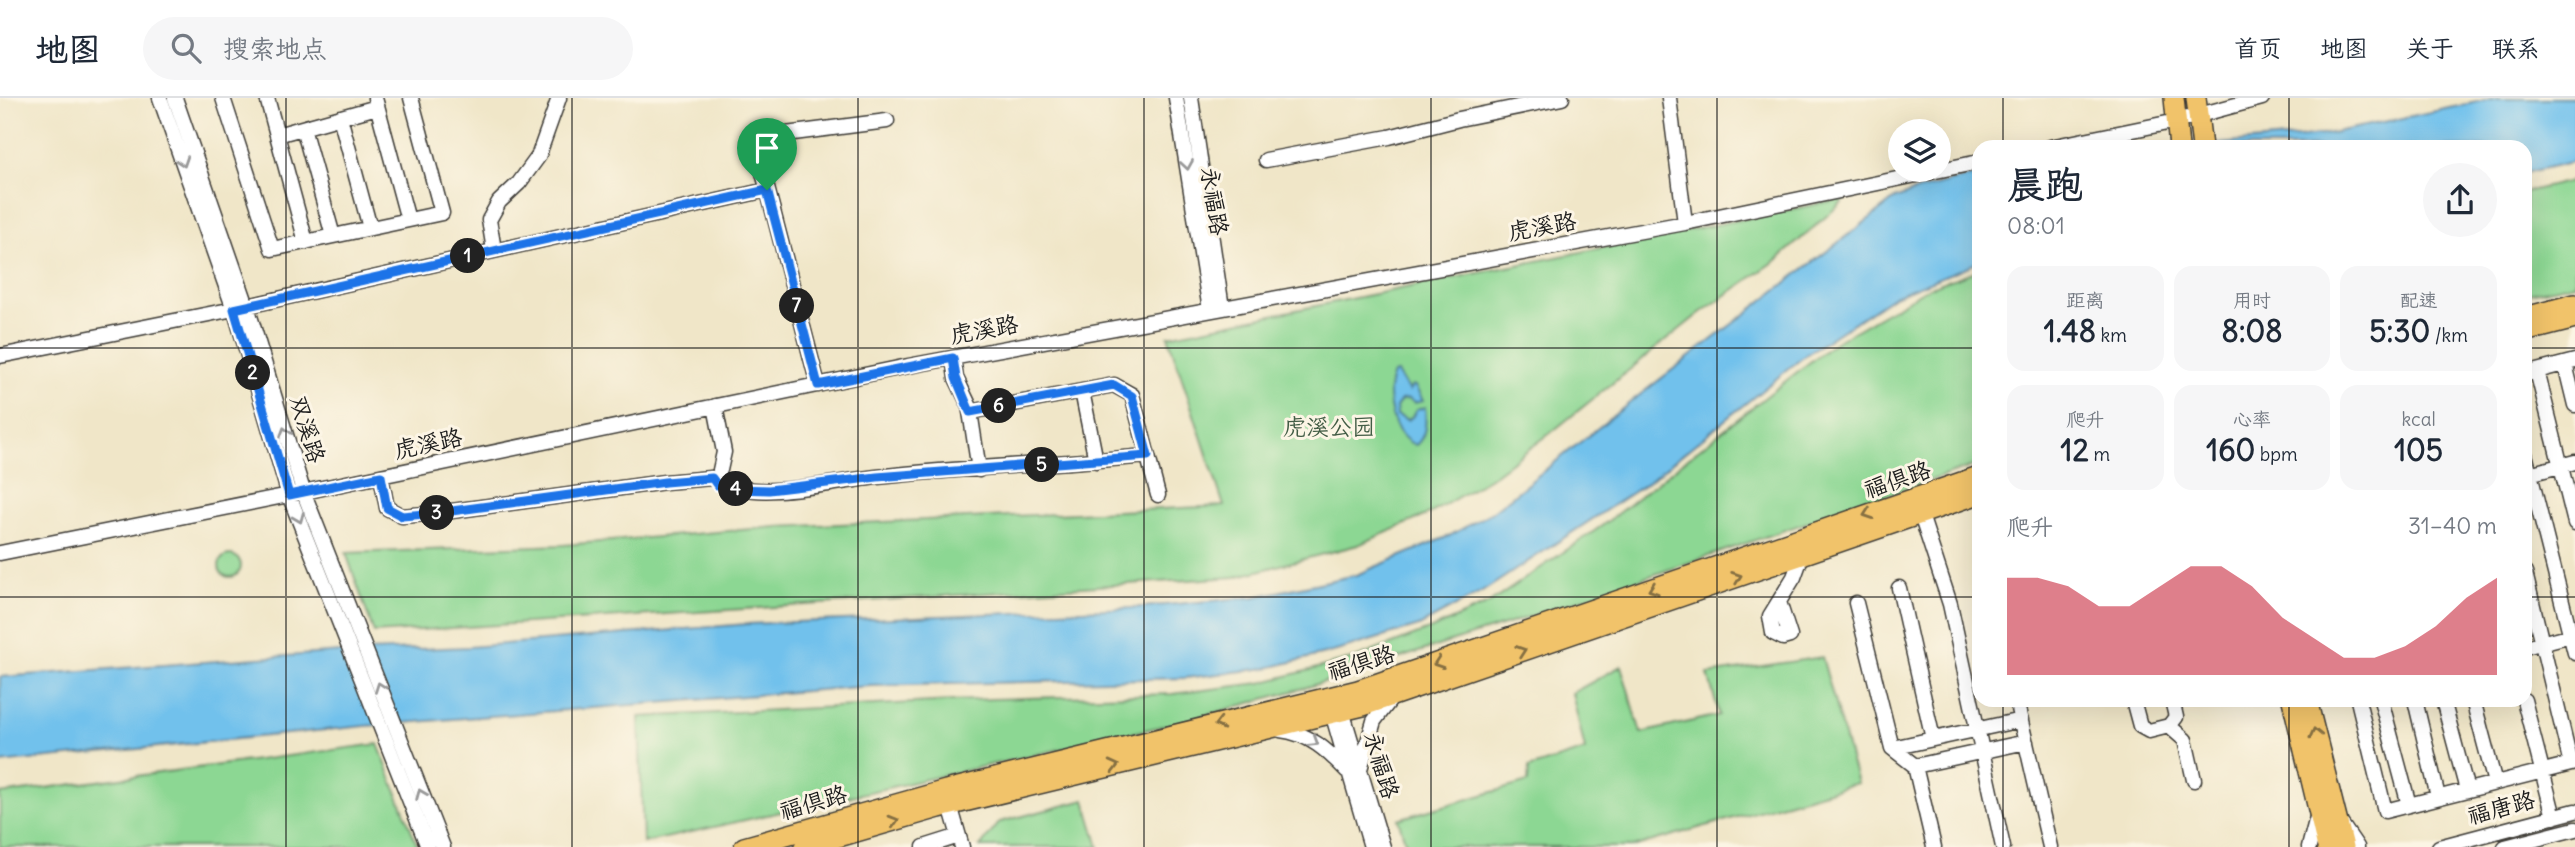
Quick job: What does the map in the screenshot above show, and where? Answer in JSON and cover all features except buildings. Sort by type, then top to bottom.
[{"type":"main road","points":[[2174,98],[2178,135]]},
{"type":"main road","points":[[2197,107],[2201,140]]},
{"type":"main road","points":[[2532,315],[2575,304]]},
{"type":"main road","points":[[2532,330],[2575,319]]},
{"type":"main road","name":"福俱路","points":[[744,847],[1335,704],[1393,696],[1802,555],[1918,506],[1972,479]]},
{"type":"main road","name":"福俱路","points":[[804,847],[948,798],[1269,729],[1335,704],[1358,690],[1918,506],[1972,495]]},
{"type":"main road","points":[[2294,707],[2325,807],[2344,847]]},
{"type":"main road","points":[[2308,707],[2325,807],[2327,847]]},
{"type":"street","name":"双溪路","points":[[160,98],[241,307]]},
{"type":"street","name":"双溪路","points":[[175,98],[296,493],[393,741],[428,847]]},
{"type":"street","points":[[223,98],[272,249],[442,213],[411,98]]},
{"type":"street","points":[[267,98],[306,242]]},
{"type":"street","points":[[494,250],[489,220],[499,202],[519,183],[538,156],[559,98]]},
{"type":"street","name":"永福路","points":[[1176,98],[1216,309]]},
{"type":"street","name":"永福路","points":[[1191,98],[1216,309]]},
{"type":"street","points":[[1266,160],[1389,137],[1459,119],[1562,98]]},
{"type":"street","points":[[1669,98],[1685,223]]},
{"type":"street","points":[[2125,140],[2178,135],[2197,107],[2262,98]]},
{"type":"street","points":[[277,135],[340,117],[376,102],[408,220]]},
{"type":"street","points":[[340,117],[370,228]]},
{"type":"street","points":[[818,385],[758,153],[770,136],[887,121]]},
{"type":"street","points":[[303,128],[333,236]]},
{"type":"street","name":"虎溪路","points":[[0,552],[953,358],[1685,223],[1972,163]]},
{"type":"street","points":[[0,356],[241,307],[767,190]]},
{"type":"street","points":[[953,358],[956,378],[970,412],[979,470]]},
{"type":"street","points":[[2532,373],[2570,363],[2575,405]]},
{"type":"street","points":[[2532,375],[2568,464],[2575,523]]},
{"type":"street","points":[[970,412],[1114,385],[1132,396],[1158,495]]},
{"type":"street","points":[[1083,391],[1096,461]]},
{"type":"street","points":[[715,406],[724,452],[719,477]]},
{"type":"street","points":[[381,476],[387,508],[402,516],[719,477],[735,489],[769,490],[877,477],[1148,456]]},
{"type":"street","points":[[2532,474],[2568,464]]},
{"type":"street","points":[[2532,489],[2573,635],[2575,653]]},
{"type":"street","points":[[1918,506],[1950,604],[1972,707]]},
{"type":"street","points":[[1779,602],[1794,577],[1802,555]]},
{"type":"street","points":[[1899,587],[1933,740]]},
{"type":"street","points":[[2360,707],[2385,811],[2573,763],[2532,602]]},
{"type":"street","points":[[1856,603],[1892,748],[1915,766],[1934,847]]},
{"type":"street","points":[[2532,645],[2573,635]]},
{"type":"street","points":[[1269,729],[1296,731],[1355,772],[1374,721],[1393,696]]},
{"type":"street","name":"永福路","points":[[1335,704],[1355,772],[1383,847]]},
{"type":"street","points":[[1972,707],[2003,847]]},
{"type":"street","points":[[2018,707],[2050,847]]},
{"type":"street","points":[[2135,707],[2140,726],[2149,732],[2169,726],[2176,717],[2174,707]]},
{"type":"street","points":[[2383,707],[2409,805]]},
{"type":"street","points":[[2417,707],[2438,797]]},
{"type":"street","points":[[2446,707],[2467,790]]},
{"type":"street","points":[[2475,707],[2495,783]]},
{"type":"street","points":[[2526,707],[2554,817]]},
{"type":"street","points":[[1892,748],[2021,720]]},
{"type":"street","points":[[2169,726],[2185,740],[2194,780]]},
{"type":"street","name":"双溪路","points":[[393,741],[443,847]]},
{"type":"street","points":[[1915,766],[2026,741]]},
{"type":"street","name":"永福路","points":[[1355,772],[1371,847]]},
{"type":"street","points":[[924,847],[961,841],[948,798]]},
{"type":"street","points":[[2309,847],[2325,807]]},
{"type":"street","points":[[2325,807],[2357,847]]},
{"type":"street","name":"福唐路","points":[[2439,847],[2575,811]]},
{"type":"street","name":"福唐路","points":[[2505,847],[2575,829]]},
{"type":"green space","points":[[2575,180],[2575,283],[2532,292],[2532,190]]},
{"type":"green space","name":"虎溪公园","points":[[1847,198],[1777,260],[1700,313],[1490,478],[1431,513],[1358,545],[1235,577],[374,633],[346,553],[563,545],[776,527],[1224,506],[1168,336]]},
{"type":"green space","points":[[1972,272],[1972,466],[1526,618],[1311,686],[1185,721],[643,843],[639,717],[992,699],[1172,694],[1260,683],[1356,658],[1488,604],[1603,525],[1834,343],[1930,287]]},
{"type":"green space","points":[[230,555],[238,558],[241,566],[238,574],[230,577],[222,574],[219,566],[222,558]]},
{"type":"green space","points":[[1822,657],[1857,783],[1632,847],[1407,847],[1398,819],[1528,782],[1529,768],[1585,750],[1572,693],[1621,666],[1641,733],[1719,715],[1708,674]]},
{"type":"green space","points":[[378,744],[418,847],[0,847],[0,794]]},
{"type":"green space","points":[[1085,800],[1099,847],[980,847],[1000,822]]},
{"type":"water","points":[[2496,98],[2575,98],[2575,161],[2532,171],[2532,140],[2264,140],[2322,135]]},
{"type":"water","points":[[1972,176],[1972,265],[1894,296],[1807,354],[1644,485],[1482,592],[1419,626],[1333,652],[1267,668],[1185,678],[870,686],[365,726],[0,763],[0,677],[341,652],[469,647],[747,624],[1131,608],[1254,597],[1356,575],[1449,536],[1492,512],[1895,199]]},
{"type":"water","points":[[1397,373],[1409,391],[1415,386],[1423,401],[1414,403],[1409,399],[1401,400],[1396,407],[1397,415],[1407,420],[1416,410],[1425,407],[1424,432],[1416,445],[1401,434],[1392,414],[1390,383],[1393,374]]},
{"type":"route","points":[[767,190],[818,385],[953,358],[956,378],[970,412],[1114,385],[1132,396],[1148,456],[877,477],[769,490],[735,489],[724,484],[717,485],[712,478],[402,516],[387,508],[381,476],[289,495],[234,309],[767,190]]}]
